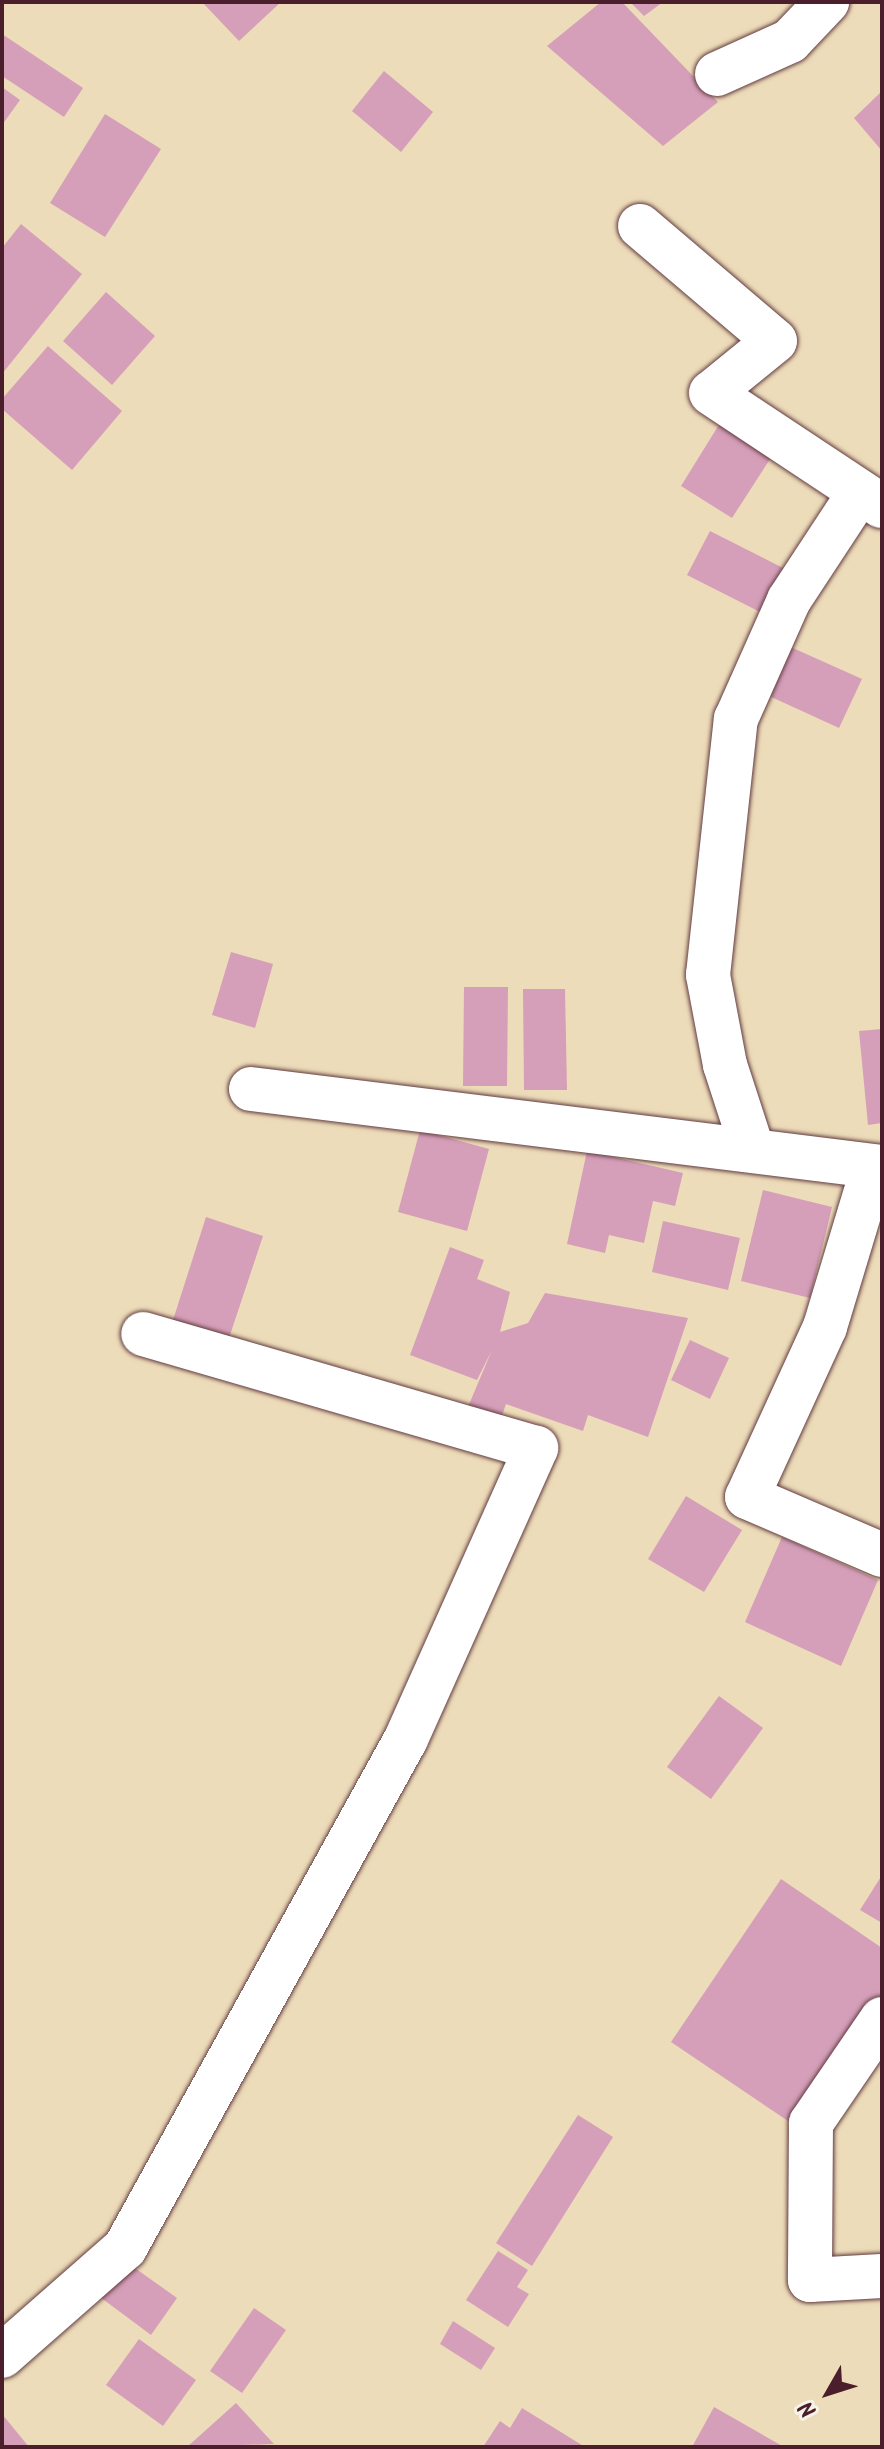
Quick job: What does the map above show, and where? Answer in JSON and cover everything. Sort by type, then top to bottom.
[{"type":"street","points":[[717,74],[790,41],[827,2]]},
{"type":"street","points":[[640,226],[775,341],[711,393],[871,499],[789,600],[736,719],[708,975],[725,1065],[752,1148]]},
{"type":"street","points":[[251,1089],[752,1148],[878,1168],[825,1327],[747,1497],[882,1555]]},
{"type":"street","points":[[2,2356],[125,2248],[406,1739],[536,1448],[143,1334]]},
{"type":"street","points":[[882,2019],[811,2123],[810,2280],[882,2276]]},
{"type":"building","points":[[202,2],[281,2],[239,41]]},
{"type":"building","points":[[601,2],[622,2],[718,102],[663,146],[547,46]]},
{"type":"building","points":[[630,2],[663,2],[644,16]]},
{"type":"building","points":[[2,34],[83,88],[64,117],[2,76]]},
{"type":"building","points":[[384,71],[433,112],[401,152],[352,111]]},
{"type":"building","points":[[2,87],[20,100],[2,125]]},
{"type":"building","points":[[882,91],[882,151],[854,118]]},
{"type":"building","points":[[105,114],[161,149],[105,237],[50,203]]},
{"type":"building","points":[[21,224],[82,274],[2,374],[2,248]]},
{"type":"building","points":[[106,292],[155,336],[112,385],[63,341]]},
{"type":"building","points":[[48,346],[122,411],[72,470],[2,409],[2,399]]},
{"type":"building","points":[[720,423],[772,456],[732,518],[681,486]]},
{"type":"building","points":[[710,531],[791,572],[768,616],[687,575]]},
{"type":"building","points":[[775,640],[862,679],[839,728],[754,689]]},
{"type":"building","points":[[231,952],[273,964],[255,1028],[212,1015]]},
{"type":"building","points":[[464,987],[508,987],[507,1086],[463,1086]]},
{"type":"building","points":[[523,989],[565,989],[567,1090],[524,1090]]},
{"type":"building","points":[[882,1029],[882,1123],[868,1125],[859,1031]]},
{"type":"building","points":[[420,1130],[489,1149],[467,1231],[398,1212]]},
{"type":"building","points":[[587,1151],[683,1173],[675,1206],[653,1201],[644,1243],[609,1235],[605,1253],[567,1244]]},
{"type":"building","points":[[763,1190],[832,1207],[810,1298],[741,1281]]},
{"type":"building","points":[[206,1217],[263,1236],[229,1338],[173,1320]]},
{"type":"building","points":[[663,1221],[740,1238],[728,1290],[652,1272]]},
{"type":"building","points":[[450,1247],[484,1260],[477,1279],[510,1292],[500,1332],[528,1323],[545,1293],[688,1318],[648,1437],[588,1415],[583,1431],[506,1404],[496,1433],[462,1421],[492,1350],[477,1380],[410,1355]]},
{"type":"building","points":[[690,1340],[729,1358],[710,1399],[671,1380]]},
{"type":"building","points":[[686,1496],[742,1530],[704,1592],[648,1559]]},
{"type":"building","points":[[782,1537],[878,1580],[841,1666],[745,1622]]},
{"type":"building","points":[[719,1696],[763,1728],[711,1799],[667,1767]]},
{"type":"building","points":[[882,1875],[882,1923],[860,1910]]},
{"type":"building","points":[[781,1879],[882,1948],[882,1995],[794,2125],[671,2042]]},
{"type":"building","points":[[578,2115],[613,2137],[532,2266],[496,2243]]},
{"type":"building","points":[[498,2251],[528,2270],[517,2287],[529,2294],[508,2327],[466,2300]]},
{"type":"building","points":[[125,2261],[177,2298],[151,2335],[100,2297]]},
{"type":"building","points":[[254,2308],[286,2330],[242,2393],[210,2371]]},
{"type":"building","points":[[453,2321],[495,2348],[481,2370],[440,2344]]},
{"type":"building","points":[[139,2339],[196,2380],[163,2426],[106,2385]]},
{"type":"building","points":[[236,2403],[274,2444],[187,2447]]},
{"type":"building","points":[[714,2407],[784,2447],[692,2447]]},
{"type":"building","points":[[522,2408],[585,2447],[483,2447],[500,2421],[510,2428]]},
{"type":"building","points":[[2,2414],[29,2447],[2,2447]]}]
